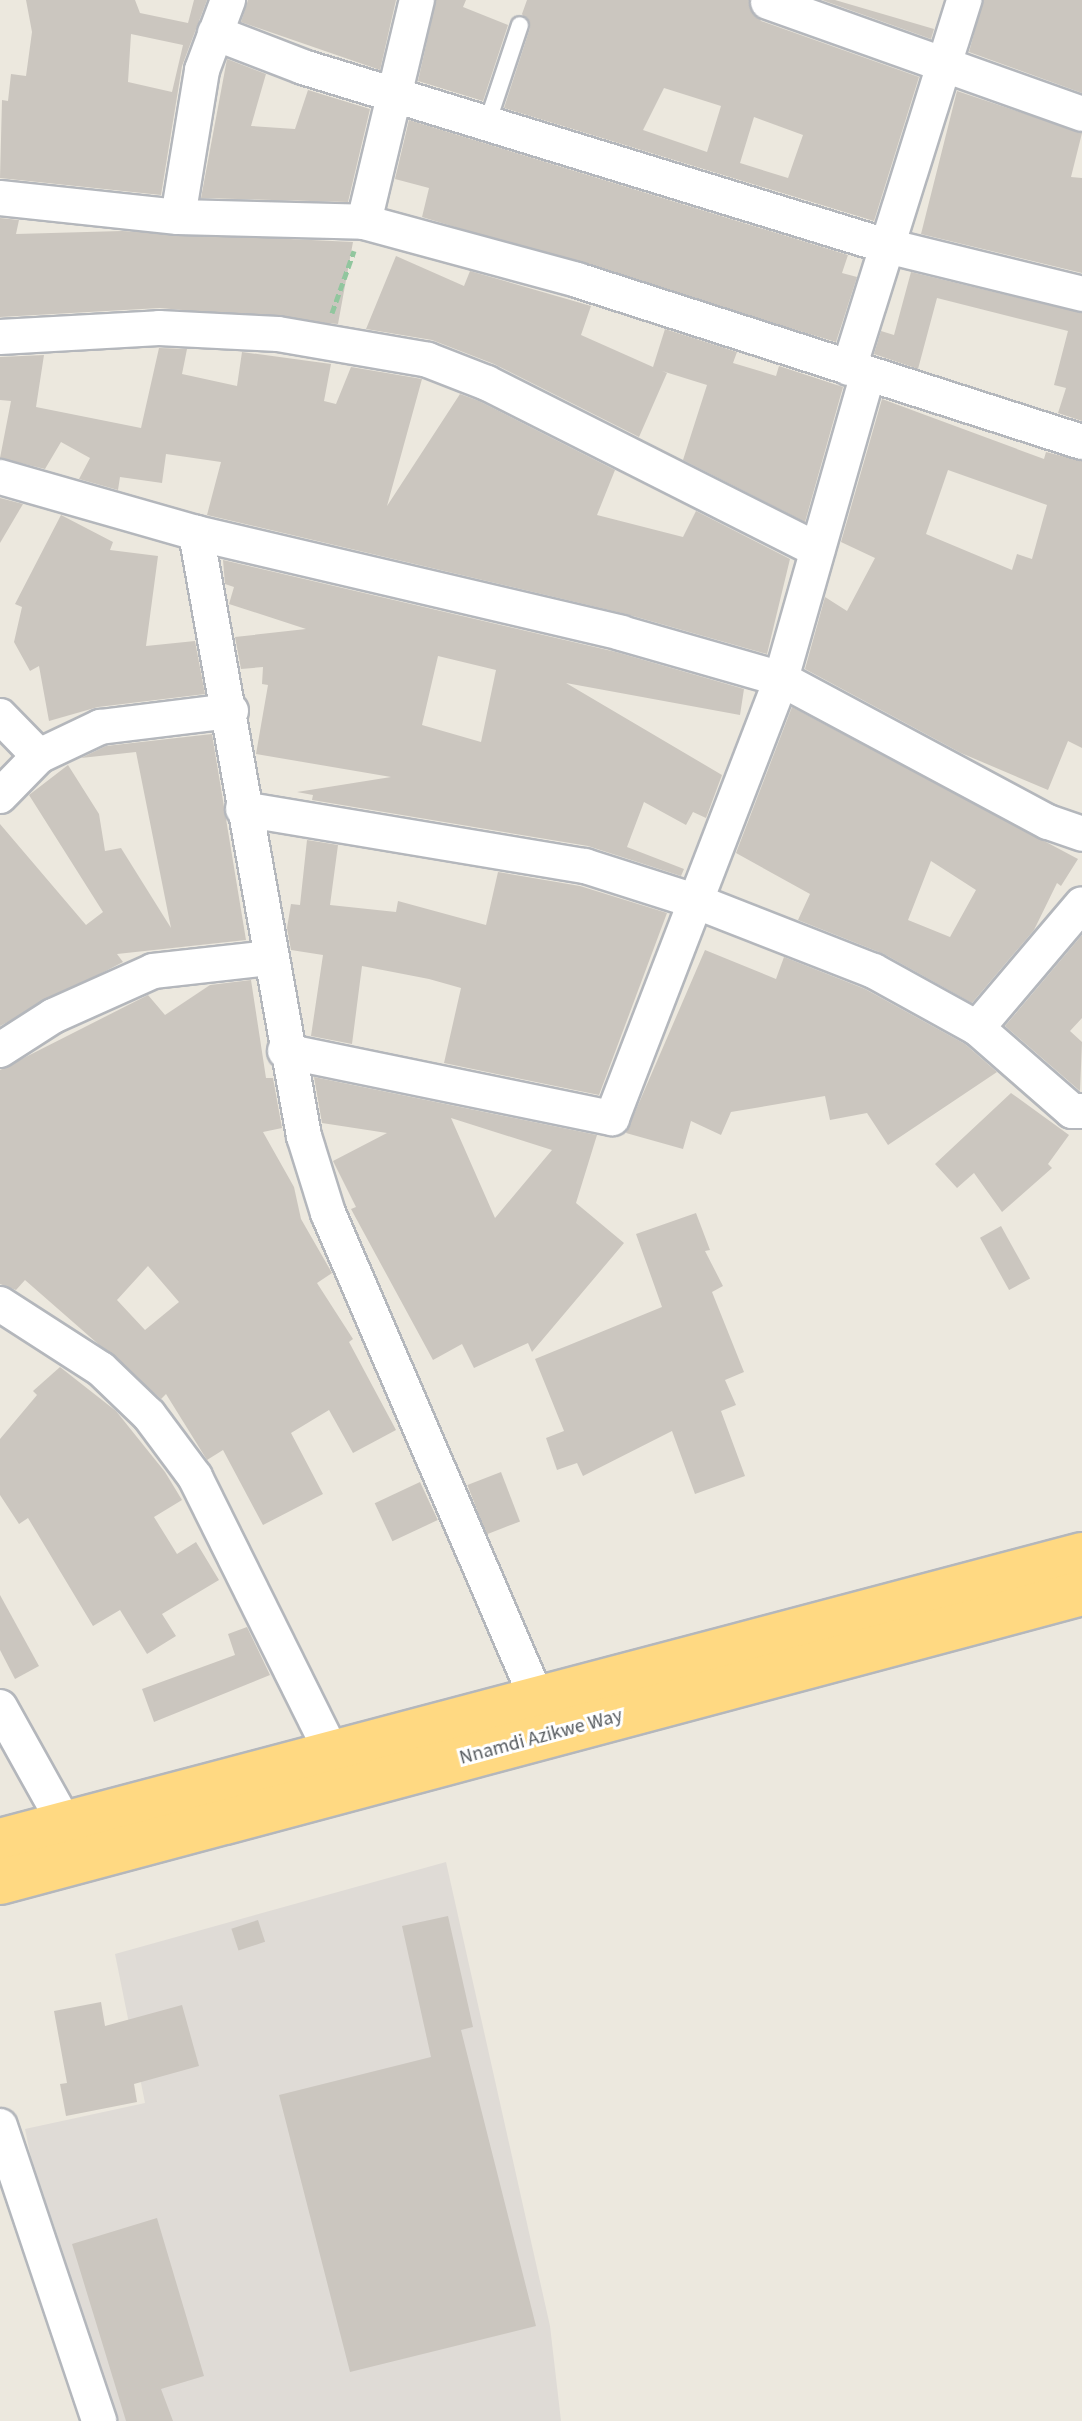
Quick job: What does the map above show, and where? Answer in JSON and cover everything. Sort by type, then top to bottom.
[{"type":"highway","name":"Nnamdi Azikwe Way","points":[[0,1882],[69,1843],[332,1753],[1082,1555]]},
{"type":"highway","name":"Nnamdi Azikwe Way","points":[[0,1841],[69,1843],[1082,1593]]},
{"type":"street","points":[[178,217],[215,33],[228,0]]},
{"type":"street","points":[[364,222],[417,0]]},
{"type":"street","points":[[285,1051],[612,1118],[781,679],[817,550],[859,371],[883,245],[964,0]]},
{"type":"street","points":[[768,2],[1082,114]]},
{"type":"street","points":[[215,33],[487,124],[883,245],[1082,294]]},
{"type":"street","points":[[0,198],[178,217],[364,222],[577,280],[1082,442]]},
{"type":"street","points":[[0,337],[159,328],[324,337],[428,360],[487,383],[817,550]]},
{"type":"street","points":[[0,477],[196,533],[621,633],[781,679],[1034,815],[1082,834]]},
{"type":"street","points":[[196,533],[231,711],[243,809],[285,1051],[328,1213],[537,1699]]},
{"type":"street","points":[[0,796],[39,756],[100,727],[231,711]]},
{"type":"street","points":[[0,716],[39,756]]},
{"type":"street","points":[[243,809],[585,866],[695,901],[874,971],[977,1028],[1072,1111],[1082,1111]]},
{"type":"street","points":[[977,1028],[1082,904]]},
{"type":"street","points":[[0,1050],[53,1016],[153,971],[268,958]]},
{"type":"street","points":[[0,1304],[101,1369],[158,1428],[195,1477],[332,1753]]},
{"type":"street","points":[[0,1707],[69,1843]]},
{"type":"street","points":[[0,2126],[23,2209],[99,2421]]},
{"type":"lane","points":[[487,124],[520,25]]},
{"type":"path","points":[[324,337],[364,222]]},
{"type":"shaded area","points":[[446,1862],[550,2326],[561,2421],[109,2421],[59,2291],[25,2129],[145,2103],[115,1954]]},
{"type":"building","points":[[26,0],[135,0],[140,13],[188,23],[194,0],[207,0],[182,66],[161,195],[0,178],[2,100],[8,101],[11,74],[26,76],[32,32]],"holes":[[[131,34],[183,45],[172,92],[128,82]]]},
{"type":"building","points":[[248,0],[396,0],[380,70],[241,22]]},
{"type":"building","points":[[436,0],[466,0],[463,7],[508,25],[483,101],[418,81]]},
{"type":"building","points":[[527,0],[749,0],[761,21],[919,77],[874,221],[504,108],[530,28],[522,14]],"holes":[[[664,88],[721,106],[707,152],[643,130]],[[754,117],[803,135],[788,178],[740,163]]]},
{"type":"building","points":[[822,0],[835,0],[934,29],[931,39]]},
{"type":"building","points":[[983,0],[1082,0],[1082,93],[969,52]]},
{"type":"building","points":[[227,59],[266,74],[251,126],[295,129],[308,90],[370,109],[348,202],[201,198]]},
{"type":"building","points":[[957,91],[1082,133],[1071,177],[1082,178],[1082,273],[921,234]]},
{"type":"building","points":[[409,120],[848,255],[842,273],[857,277],[836,342],[422,217],[429,188],[395,179]]},
{"type":"building","points":[[0,218],[19,220],[16,234],[122,231],[353,242],[338,324],[160,308],[0,317]]},
{"type":"building","points":[[396,256],[464,286],[470,271],[591,306],[581,335],[653,367],[665,329],[737,352],[733,363],[776,376],[779,366],[843,387],[805,522],[683,460],[707,385],[662,371],[667,373],[639,437],[494,364],[432,340],[366,329]]},
{"type":"building","points":[[911,272],[1082,313],[1082,421],[1058,413],[1066,388],[1054,385],[1068,331],[937,298],[918,369],[874,354],[881,331],[894,335]]},
{"type":"building","points":[[159,348],[187,349],[182,374],[237,386],[242,352],[331,364],[324,401],[336,404],[351,367],[422,379],[387,506],[460,394],[479,401],[615,470],[597,515],[683,537],[696,511],[790,559],[767,654],[626,614],[207,515],[221,462],[166,454],[162,483],[120,477],[118,490],[79,479],[90,458],[61,442],[45,469],[0,458],[11,401],[0,400],[0,357],[44,355],[36,407],[141,428]]},
{"type":"building","points":[[882,399],[1044,459],[1046,452],[1082,461],[1082,748],[1068,741],[1048,790],[961,753],[805,669],[825,597],[847,611],[875,558],[841,542]],"holes":[[[948,470],[1047,505],[1032,559],[1017,554],[1012,570],[926,534]]]},
{"type":"building","points":[[0,498],[23,504],[0,543]]},
{"type":"building","points":[[61,515],[113,542],[110,550],[158,556],[146,646],[195,641],[205,694],[98,707],[49,721],[39,666],[30,671],[14,642],[22,607],[15,604]]},
{"type":"building","points":[[223,560],[616,652],[744,689],[740,715],[566,683],[722,775],[706,818],[693,812],[686,825],[644,802],[627,847],[684,869],[681,876],[588,846],[312,800],[313,795],[297,792],[391,777],[256,754],[268,685],[262,684],[263,667],[241,669],[235,637],[306,629],[229,604],[234,587],[225,584]],"holes":[[[438,656],[496,670],[481,742],[422,725]]]},
{"type":"building","points":[[792,707],[1078,859],[1061,886],[1057,883],[1034,930],[972,1003],[884,954],[798,920],[810,894],[736,853]],"holes":[[[931,861],[976,890],[950,937],[908,920]]]},
{"type":"building","points":[[212,734],[246,940],[117,954],[123,962],[0,1026],[0,824],[86,925],[103,912],[29,795],[68,765],[99,814],[105,851],[121,848],[171,928],[136,752],[81,758],[106,746]]},
{"type":"building","points":[[307,840],[338,845],[330,905],[396,912],[398,901],[486,925],[498,872],[580,886],[667,913],[599,1095],[444,1063],[461,988],[429,979],[362,966],[352,1044],[311,1036],[323,955],[291,950],[287,928],[291,904],[300,905]]},
{"type":"building","points":[[1082,935],[1082,1018],[1070,1031],[1082,1042],[1080,1091],[1005,1026]]},
{"type":"building","points":[[705,950],[776,979],[784,957],[865,989],[965,1044],[997,1072],[888,1145],[867,1113],[830,1120],[825,1096],[731,1112],[721,1135],[691,1121],[683,1149],[626,1133]]},
{"type":"building","points":[[251,980],[266,1078],[273,1078],[282,1128],[263,1132],[294,1187],[301,1219],[332,1273],[317,1283],[353,1339],[349,1342],[396,1430],[353,1453],[329,1410],[291,1433],[323,1494],[263,1525],[223,1450],[207,1460],[166,1394],[161,1399],[25,1280],[16,1290],[0,1284],[0,1070],[148,995],[165,1015],[210,985]],"holes":[[[148,1266],[179,1302],[145,1330],[117,1300]]]},
{"type":"building","points":[[314,1077],[597,1135],[576,1203],[624,1243],[532,1352],[528,1343],[474,1368],[462,1344],[433,1360],[351,1209],[356,1207],[333,1161],[387,1133],[322,1123]],"holes":[[[451,1118],[552,1150],[495,1218]]]},
{"type":"building","points":[[1011,1093],[1069,1135],[1048,1164],[1052,1168],[1002,1212],[974,1173],[957,1188],[935,1164]]},
{"type":"building","points":[[696,1213],[710,1250],[705,1251],[723,1286],[712,1292],[744,1372],[725,1380],[736,1405],[721,1411],[745,1476],[695,1494],[672,1431],[583,1476],[577,1463],[557,1470],[546,1438],[564,1431],[535,1359],[662,1307],[636,1234]]},
{"type":"building","points":[[1001,1226],[1030,1278],[1009,1290],[980,1238]]},
{"type":"building","points":[[60,1367],[116,1411],[165,1472],[182,1500],[154,1517],[177,1554],[196,1542],[219,1580],[162,1614],[176,1636],[147,1654],[120,1610],[93,1626],[28,1518],[19,1524],[0,1495],[0,1439],[37,1395],[33,1391]]},
{"type":"building","points":[[501,1472],[520,1521],[486,1534],[467,1485]]},
{"type":"building","points":[[420,1482],[438,1520],[392,1541],[375,1503]]},
{"type":"building","points":[[0,1595],[39,1666],[15,1679],[0,1650]]},
{"type":"building","points":[[247,1627],[270,1675],[154,1722],[142,1689],[235,1655],[228,1634]]},
{"type":"building","points":[[448,1916],[473,2027],[461,2030],[536,2326],[350,2372],[279,2095],[431,2057],[402,1926]]},
{"type":"building","points":[[258,1920],[265,1942],[238,1951],[231,1929]]},
{"type":"building","points":[[101,2002],[105,2026],[182,2005],[199,2066],[134,2084],[137,2102],[66,2116],[60,2084],[67,2083],[54,2011]]},
{"type":"building","points":[[157,2218],[204,2376],[161,2389],[173,2421],[126,2421],[72,2244]]}]
